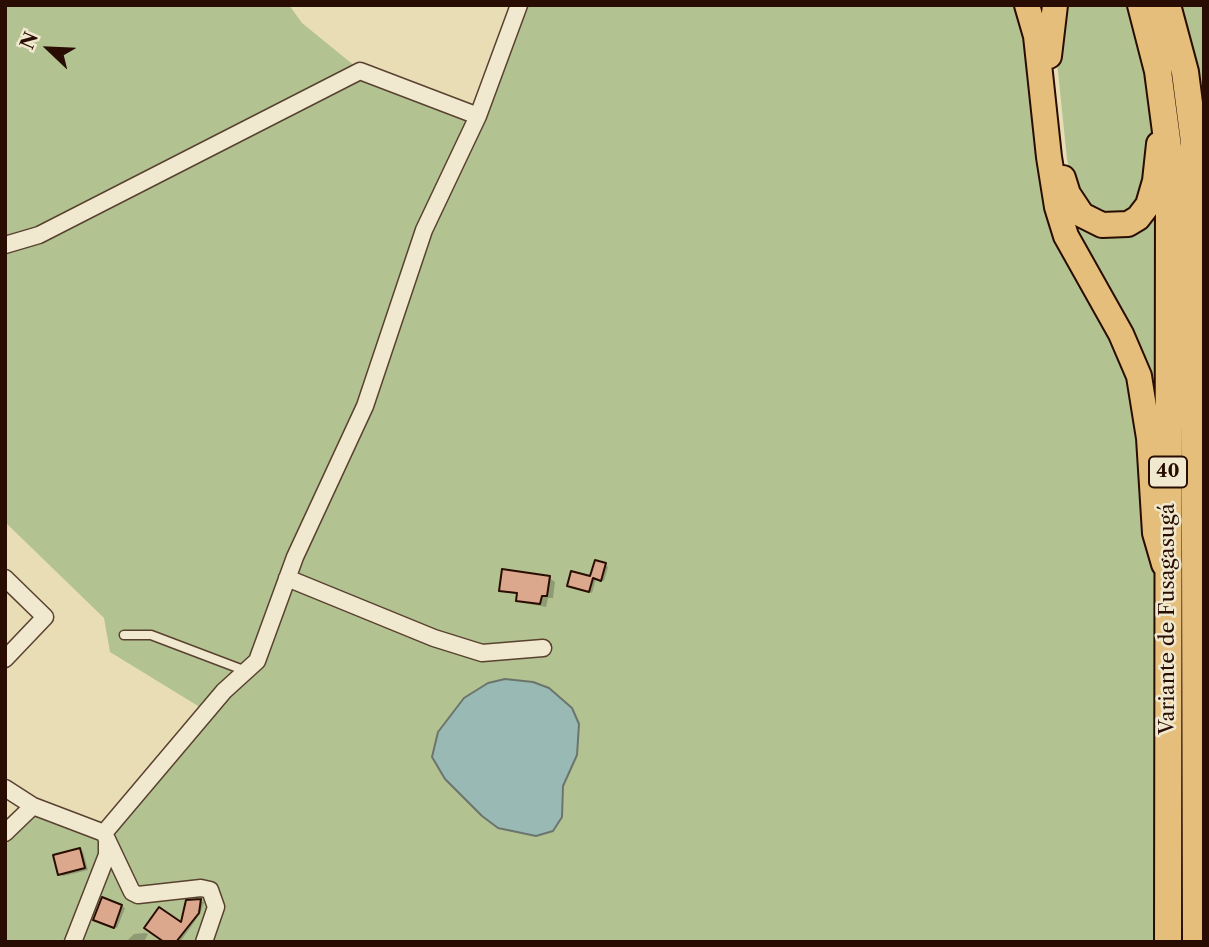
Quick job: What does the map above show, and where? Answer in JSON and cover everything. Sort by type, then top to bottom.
[{"type":"highway","name":"Variante de Fusagasugá","points":[[1141,5],[1152,37],[1163,105],[1169,193],[1168,942]]},
{"type":"highway","name":"40","points":[[1167,5],[1191,105],[1199,424]]},
{"type":"highway","name":"Variante de Fusagasugá","points":[[1196,942],[1199,424]]},
{"type":"main road","name":"40","points":[[1027,5],[1036,36],[1057,207],[1080,265],[1121,334],[1139,376],[1149,438],[1155,533],[1161,559],[1168,568]]},
{"type":"main road","name":"40","points":[[1055,7],[1048,52],[1058,160],[1068,194],[1082,215],[1090,221],[1102,225],[1128,223],[1138,218],[1148,205],[1155,181],[1163,105]]},
{"type":"main road","name":"40","points":[[1194,170],[1204,197]]},
{"type":"street","points":[[73,942],[107,855],[104,833],[224,691],[257,661],[287,578],[365,406],[424,230],[478,116],[519,5]]},
{"type":"street","points":[[5,245],[39,235],[360,71],[478,116]]},
{"type":"street","points":[[5,578],[45,617],[5,659]]},
{"type":"street","points":[[287,578],[434,638],[482,653],[543,648]]},
{"type":"street","points":[[5,788],[33,806],[104,833],[132,892],[138,895],[201,888],[210,890],[216,907],[204,942]]},
{"type":"street","points":[[5,834],[33,806]]},
{"type":"lane","points":[[124,635],[151,635],[246,671]]},
{"type":"green space","points":[[5,5],[289,5],[302,23],[356,67],[40,229],[5,240]]},
{"type":"green space","points":[[525,5],[1018,5],[1028,38],[1041,158],[1124,358],[1159,572],[1159,942],[5,942],[5,841],[35,812],[103,827],[228,694],[261,665],[426,242]]},
{"type":"green space","points":[[1036,5],[1046,5],[1043,23],[1045,71],[1054,159],[1065,206],[1086,228],[1116,234],[1133,230],[1145,222],[1156,209],[1161,195],[1159,475],[1153,400],[1139,351],[1073,232],[1064,206],[1054,161],[1044,71],[1042,26]]},
{"type":"green space","points":[[1065,5],[1132,5],[1154,105],[1147,180],[1132,212],[1094,213],[1072,181],[1067,159],[1056,52]]},
{"type":"green space","points":[[1177,5],[1204,5],[1204,172]]},
{"type":"green space","points":[[360,77],[471,118],[360,403],[253,658],[203,709],[110,652],[104,618],[5,522],[5,251]]},
{"type":"water","points":[[505,679],[533,682],[549,688],[572,708],[579,724],[577,755],[563,786],[562,817],[553,831],[536,836],[498,828],[482,816],[445,779],[432,757],[438,732],[464,698],[488,683]]},
{"type":"building","points":[[595,560],[606,563],[601,581],[593,578],[589,592],[567,586],[571,571],[590,576]]},
{"type":"building","points":[[502,569],[550,576],[547,596],[542,596],[540,604],[516,601],[517,593],[499,591]]},
{"type":"building","points":[[80,848],[85,868],[58,875],[53,855]]},
{"type":"building","points":[[102,897],[122,905],[114,928],[93,920]]},
{"type":"building","points":[[201,899],[199,913],[176,942],[164,942],[144,928],[159,907],[181,922],[186,900]]}]
